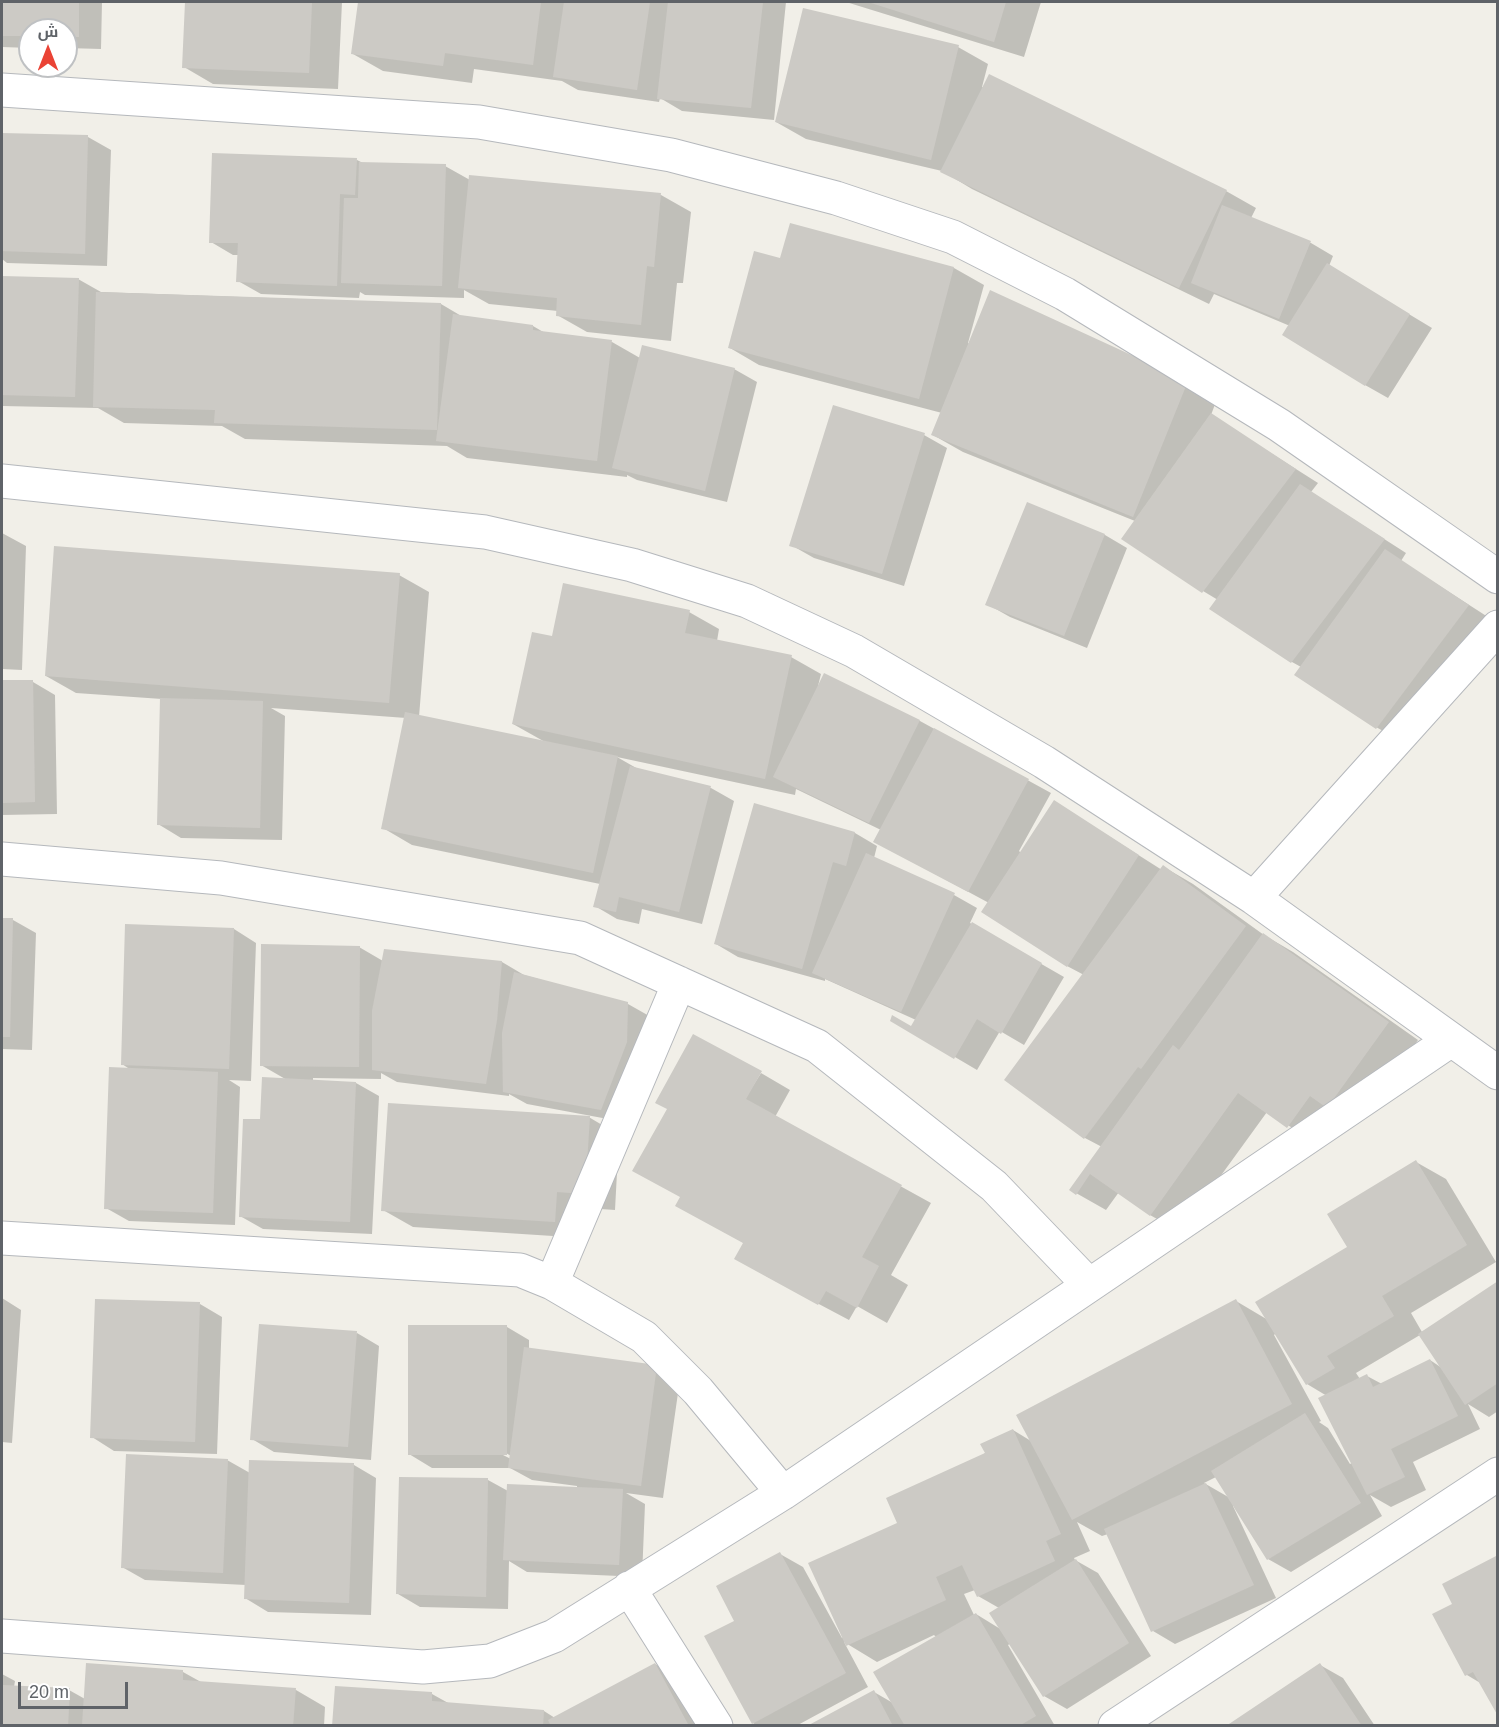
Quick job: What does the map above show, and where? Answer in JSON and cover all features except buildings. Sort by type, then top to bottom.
[{"type":"street","points":[[2,90],[479,122],[670,155],[836,198],[953,237],[1065,294],[1279,425],[1497,577]]},
{"type":"street","points":[[2,481],[485,532],[632,565],[747,601],[854,651],[1014,744],[1254,898],[1497,1073]]},
{"type":"street","points":[[1254,898],[1497,627]]},
{"type":"street","points":[[2,859],[221,878],[580,938],[817,1046],[994,1186],[1089,1285]]},
{"type":"street","points":[[552,1283],[679,983]]},
{"type":"street","points":[[2,1636],[423,1667],[490,1661],[554,1636],[783,1493],[1451,1040]]},
{"type":"street","points":[[2,1238],[520,1270],[552,1283],[644,1338],[698,1391],[783,1493]]},
{"type":"street","points":[[1115,1725],[1497,1474]]},
{"type":"street","points":[[629,1588],[716,1725]]}]
